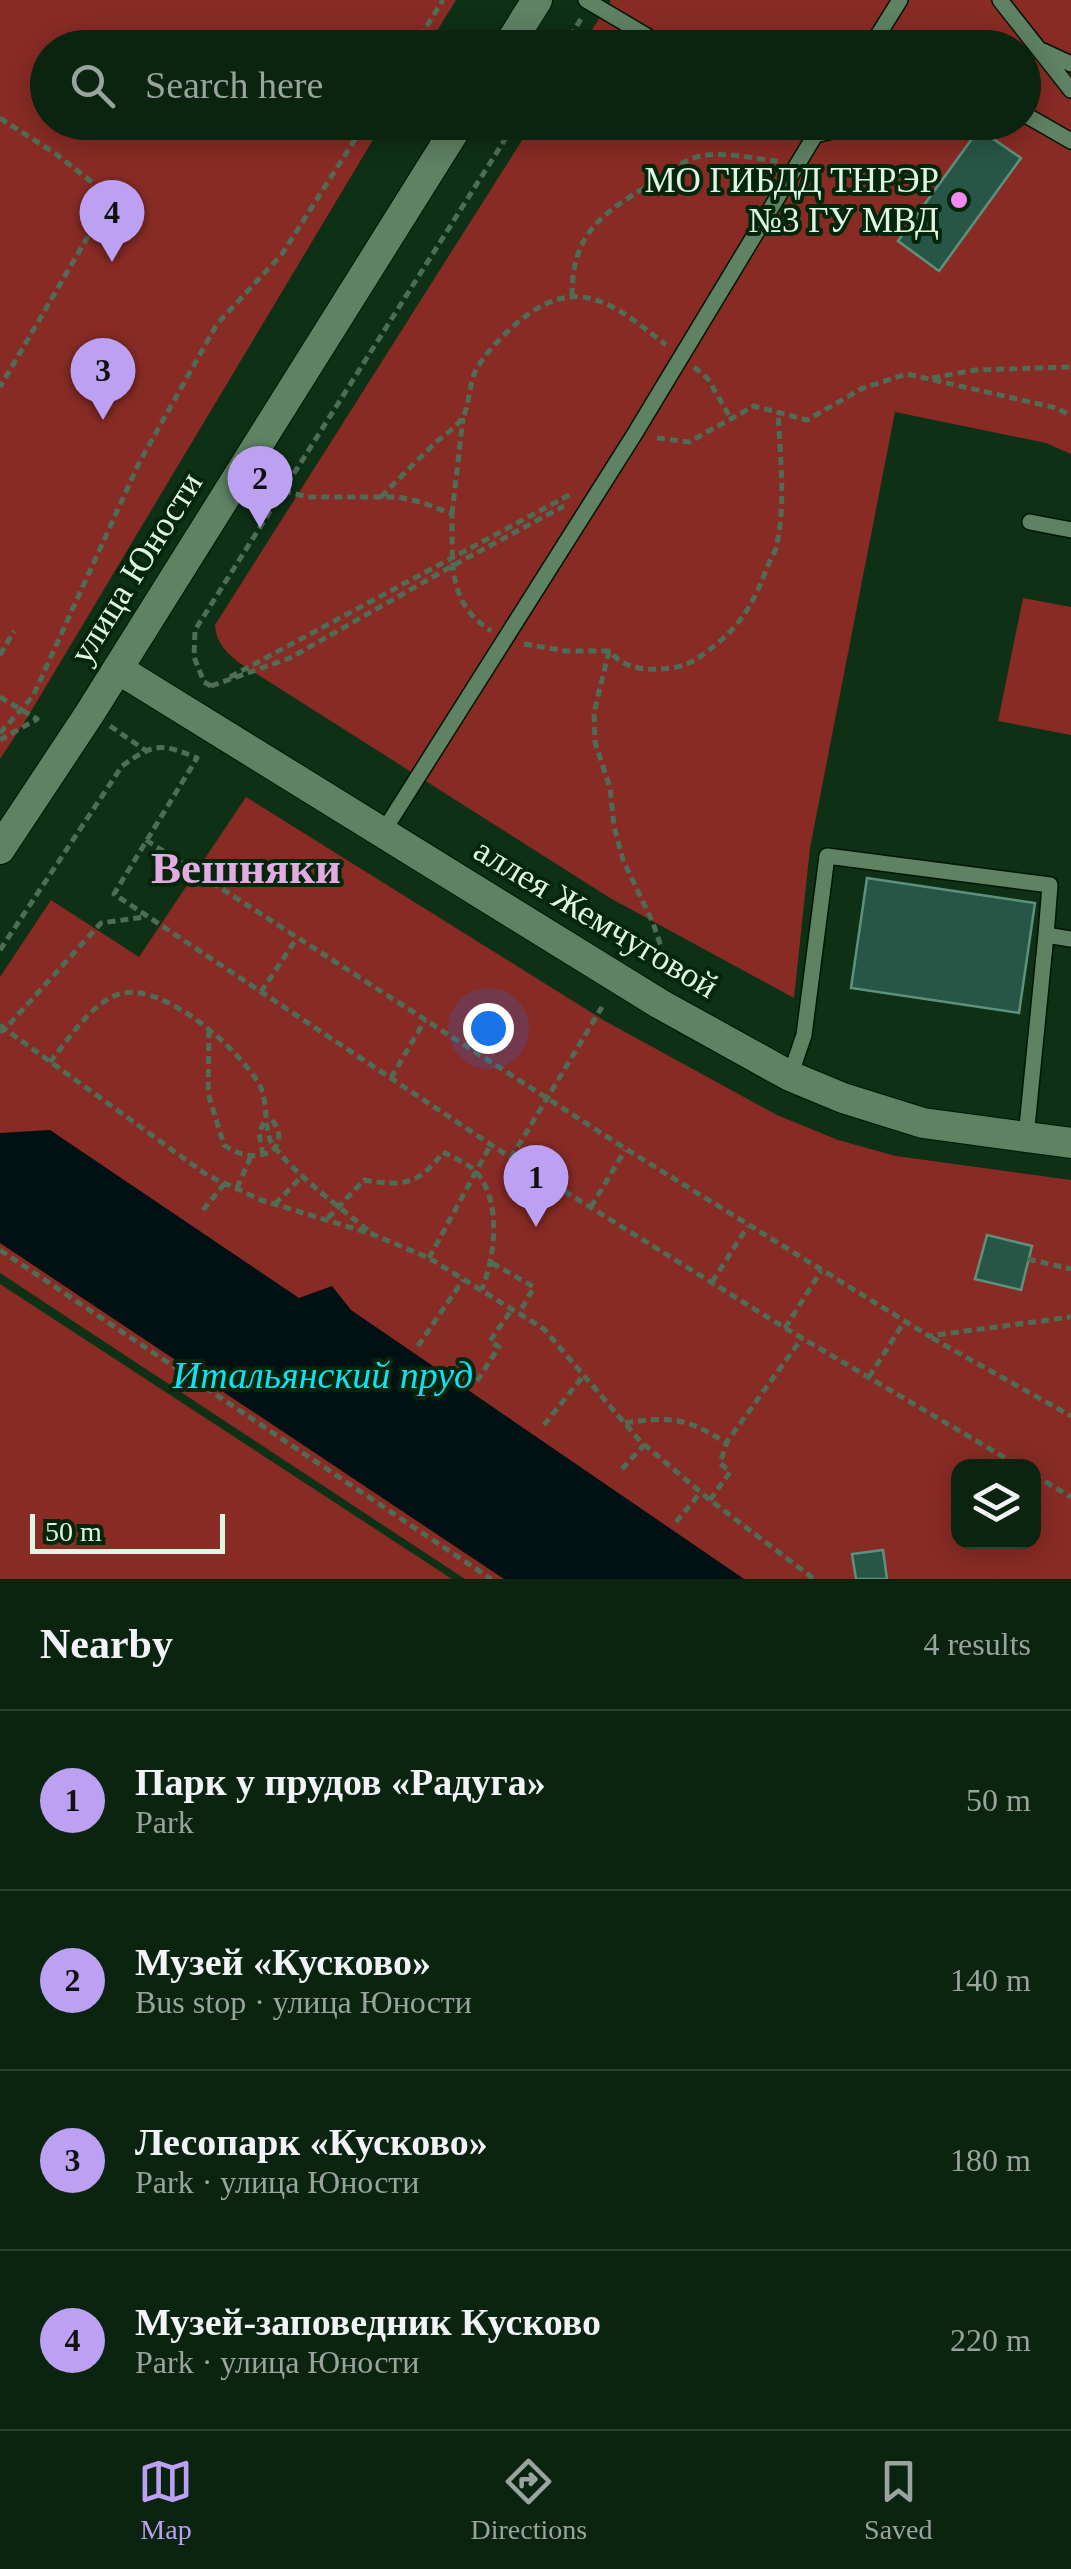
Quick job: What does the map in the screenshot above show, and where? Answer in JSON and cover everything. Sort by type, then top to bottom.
[{"type":"street","points":[[519,30],[537,0]]},
{"type":"street","name":"улица Юности","points":[[0,849],[449,140]]},
{"type":"street","name":"аллея Жемчуговой","points":[[118,668],[660,1004],[790,1076],[843,1098],[923,1123],[1071,1143]]},
{"type":"lane","points":[[881,30],[900,0]]},
{"type":"lane","points":[[1000,0],[1024,30]]},
{"type":"lane","points":[[589,2],[636,30]]},
{"type":"lane","points":[[1041,50],[1071,64]]},
{"type":"lane","points":[[1041,52],[1071,90]]},
{"type":"lane","points":[[1041,123],[1071,140]]},
{"type":"lane","points":[[383,832],[634,435],[812,140]]},
{"type":"lane","points":[[1030,522],[1071,530]]},
{"type":"lane","points":[[790,1076],[804,1035],[828,856],[1050,885],[1026,1137]]},
{"type":"lane","points":[[1046,935],[1071,938]]},
{"type":"path","points":[[424,30],[443,0]]},
{"type":"path","points":[[573,30],[589,2]]},
{"type":"path","points":[[1,118],[30,137]]},
{"type":"path","points":[[0,387],[111,196],[35,140]]},
{"type":"path","points":[[0,737],[33,696],[139,463],[217,324],[282,254],[355,140]]},
{"type":"path","points":[[505,140],[195,630],[194,657],[204,682],[211,686],[290,658],[453,562],[606,479]]},
{"type":"path","points":[[572,296],[572,269],[596,222],[680,165],[704,155],[716,155],[780,162],[796,168]]},
{"type":"path","points":[[731,418],[708,379],[636,321],[608,305],[586,296],[563,296],[521,320],[476,371],[463,418],[452,514],[453,562],[458,596],[465,608],[473,618],[506,638],[552,649],[609,651],[619,662],[634,668],[665,669],[698,659],[741,618],[763,583],[777,546],[781,461],[778,412]]},
{"type":"path","points":[[929,378],[976,370],[1071,367]]},
{"type":"path","points":[[634,435],[689,442],[754,406],[807,420],[863,388],[907,374],[1058,408],[1071,416]]},
{"type":"path","points":[[380,497],[463,418]]},
{"type":"path","points":[[211,686],[606,479]]},
{"type":"path","points":[[283,491],[308,497],[380,497],[421,502],[452,514]]},
{"type":"path","points":[[0,655],[14,631]]},
{"type":"path","points":[[609,651],[594,713],[595,742],[610,788],[623,860],[666,961]]},
{"type":"path","points":[[0,696],[37,718],[0,737]]},
{"type":"path","points":[[122,733],[145,750]]},
{"type":"path","points":[[0,950],[122,766],[145,750],[170,746],[197,758],[114,894],[511,1158],[785,1328],[1007,1459]]},
{"type":"path","points":[[146,840],[749,1226],[904,1322],[1071,1416]]},
{"type":"path","points":[[148,917],[101,924],[2,1028],[206,1175],[429,1258],[544,1329],[644,1445],[814,1579]]},
{"type":"path","points":[[261,992],[297,938]]},
{"type":"path","points":[[50,1062],[93,1012],[114,995],[140,990],[175,1007],[220,1037],[249,1067],[262,1091],[270,1140],[275,1147],[372,1234]]},
{"type":"path","points":[[511,1158],[602,1007]]},
{"type":"path","points":[[391,1078],[425,1020]]},
{"type":"path","points":[[210,1030],[208,1093],[224,1144],[251,1156],[263,1156],[275,1147]]},
{"type":"path","points":[[263,1156],[259,1133],[267,1115]]},
{"type":"path","points":[[429,1258],[491,1144]]},
{"type":"path","points":[[590,1207],[626,1149]]},
{"type":"path","points":[[327,1219],[364,1180],[411,1181],[433,1166],[443,1152],[476,1171],[490,1197],[492,1263],[482,1290]]},
{"type":"path","points":[[237,1188],[251,1156]]},
{"type":"path","points":[[276,1204],[303,1175]]},
{"type":"path","points":[[203,1210],[225,1183]]},
{"type":"path","points":[[712,1282],[749,1226]]},
{"type":"path","points":[[0,1250],[491,1579]]},
{"type":"path","points":[[1028,1260],[1071,1269]]},
{"type":"path","points":[[492,1263],[534,1287],[519,1314]]},
{"type":"path","points":[[785,1328],[821,1270]]},
{"type":"path","points":[[418,1346],[463,1280]]},
{"type":"path","points":[[477,1381],[498,1347],[490,1341],[512,1309]]},
{"type":"path","points":[[929,1336],[1071,1318]]},
{"type":"path","points":[[869,1377],[904,1322]]},
{"type":"path","points":[[625,1423],[658,1418],[678,1420],[726,1442],[802,1338]]},
{"type":"path","points":[[544,1425],[584,1375]]},
{"type":"path","points":[[710,1500],[730,1472],[720,1464],[727,1442]]},
{"type":"path","points":[[622,1469],[644,1445]]},
{"type":"path","points":[[1041,1479],[1071,1498]]},
{"type":"path","points":[[676,1522],[701,1492]]},
{"type":"shaded area","points":[[0,0],[456,0],[437,30],[30,30],[30,140],[373,140],[0,759]]},
{"type":"shaded area","points":[[611,0],[1071,0],[1071,454],[1046,443],[895,412],[810,848],[794,998],[610,898],[238,662],[217,636],[215,625],[522,140],[1041,140],[1041,30],[592,30]]},
{"type":"shaded area","points":[[1023,598],[1071,607],[1071,735],[998,721]]},
{"type":"shaded area","points":[[246,797],[605,1021],[777,1115],[838,1140],[896,1156],[1071,1180],[1071,1579],[465,1579],[0,1273],[0,977],[51,900],[139,957]]},
{"type":"shaded area","points":[[0,1284],[452,1579],[0,1579]]},
{"type":"water","name":"Итальянский пруд","points":[[50,1130],[299,1298],[332,1286],[351,1310],[744,1579],[504,1579],[0,1243],[0,1133]]},
{"type":"building","name":"МО ГИБДД ТНРЭР №3 ГУ МВД","points":[[971,140],[995,140],[1021,158],[939,271],[898,241]]},
{"type":"building","points":[[867,878],[1035,903],[1019,1013],[851,988]]},
{"type":"building","points":[[987,1235],[1032,1246],[1021,1290],[975,1279]]},
{"type":"building","points":[[883,1550],[887,1579],[856,1579],[852,1554]]},
{"type":"place","name":"МО ГИБДД ТНРЭР №3 ГУ МВД","points":[[959,200]]},
{"type":"place","name":"Музей-заповедник Кусково","points":[[112,262]]},
{"type":"place","name":"Лесопарк «Кусково»","points":[[103,420]]},
{"type":"place","name":"Музей «Кусково»","points":[[260,528]]},
{"type":"place","name":"Парк у прудов «Радуга»","points":[[536,1227]]},
{"type":"district","name":"Вешняки","points":[[246,868]]}]
